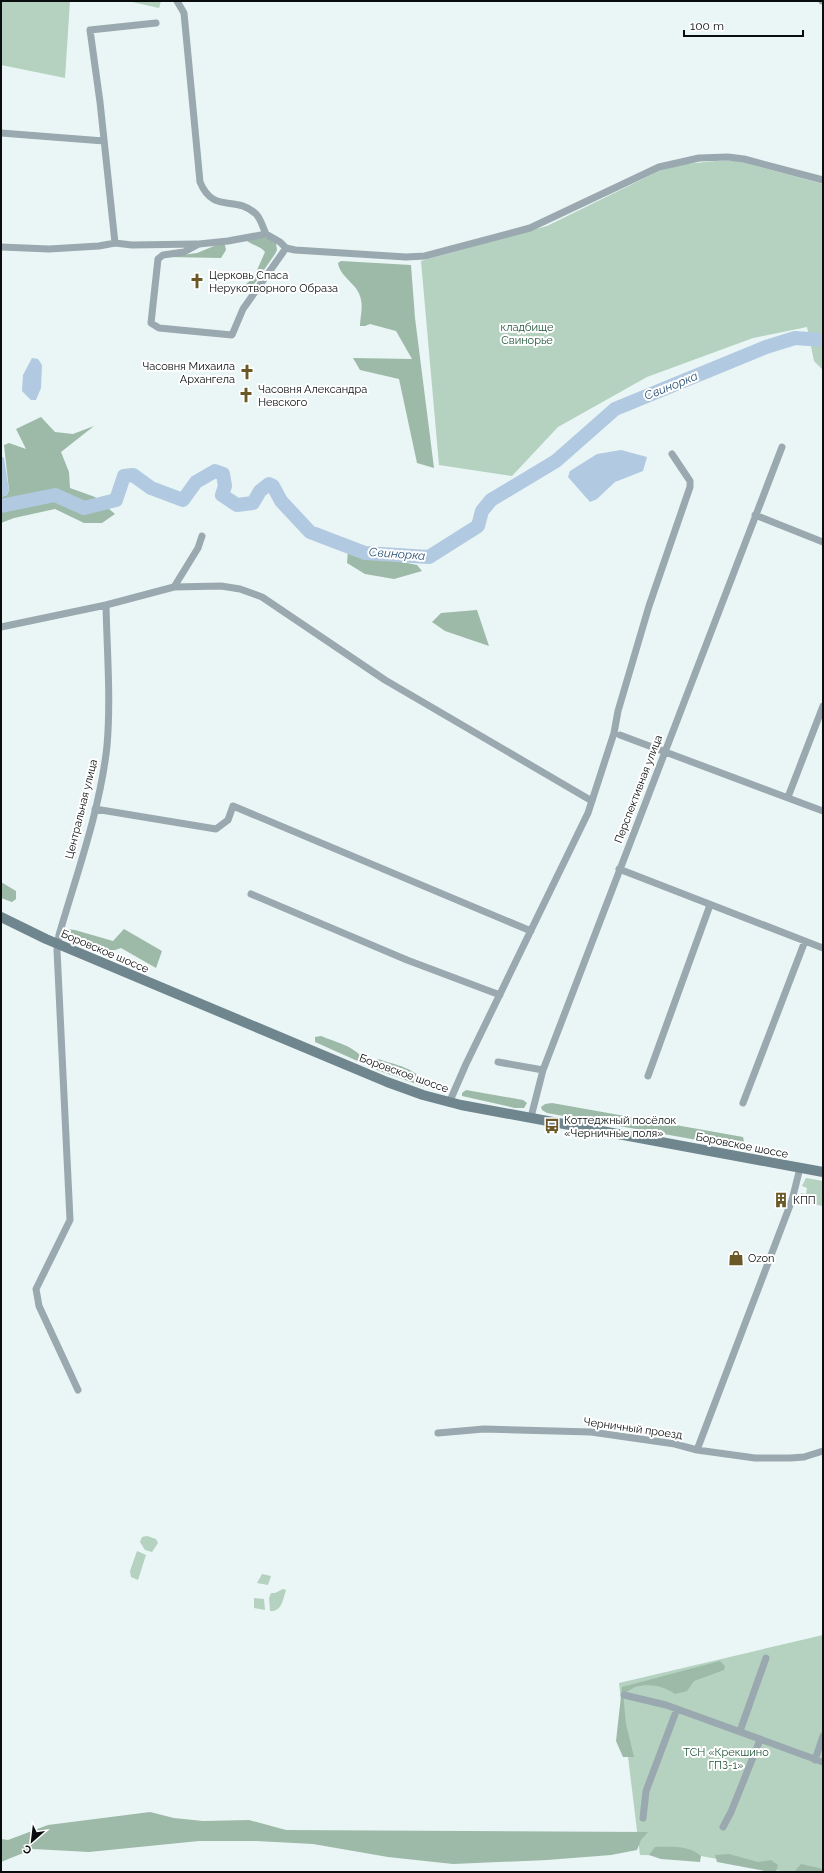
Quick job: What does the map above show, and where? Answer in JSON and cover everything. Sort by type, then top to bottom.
[{"type":"main road","name":"Боровское шоссе","points":[[1,917],[58,944],[387,1082],[449,1103],[823,1172]]},
{"type":"street","points":[[177,1],[184,13],[200,182],[204,192],[218,203],[234,204],[248,208],[257,215],[266,234],[280,242],[286,248],[406,257],[425,256],[535,226],[659,167],[699,158],[728,157],[744,159],[823,180]]},
{"type":"street","points":[[115,243],[100,102],[90,30],[156,23]]},
{"type":"street","points":[[1,133],[104,141]]},
{"type":"street","points":[[1,247],[48,249],[99,246],[115,243],[132,245],[183,243],[199,244],[228,241],[266,234]]},
{"type":"street","points":[[199,244],[184,252],[163,255],[158,259],[151,322],[159,328],[232,334],[243,309],[286,248]]},
{"type":"street","name":"Перспективная улица","points":[[531,1117],[543,1070],[782,447]]},
{"type":"street","points":[[449,1103],[466,1064],[588,813],[614,733],[618,711],[649,606],[690,487],[690,481],[672,454]]},
{"type":"street","points":[[755,515],[823,542]]},
{"type":"street","points":[[174,587],[198,548],[202,536]]},
{"type":"street","points":[[1,627],[106,605],[174,587],[221,586],[240,589],[262,597],[385,680],[592,801]]},
{"type":"street","name":"Центральная улица","points":[[78,1390],[39,1306],[36,1289],[70,1220],[57,950],[59,934],[95,809],[107,744],[108,712],[106,605]]},
{"type":"street","points":[[788,798],[823,706]]},
{"type":"street","points":[[620,735],[823,811]]},
{"type":"street","points":[[95,809],[216,829],[228,820],[233,806],[531,931]]},
{"type":"street","points":[[619,869],[823,948]]},
{"type":"street","points":[[251,894],[407,960],[500,995]]},
{"type":"street","points":[[648,1076],[710,905]]},
{"type":"street","points":[[743,1103],[805,941]]},
{"type":"street","points":[[498,1062],[543,1070]]},
{"type":"street","points":[[697,1450],[792,1200],[800,1168]]},
{"type":"street","name":"Черничный проезд","points":[[438,1433],[484,1429],[591,1432],[675,1444],[697,1450],[755,1458],[804,1457],[823,1451]]},
{"type":"street","points":[[740,1731],[766,1658]]},
{"type":"street","points":[[624,1695],[677,1709],[823,1762]]},
{"type":"street","points":[[642,1818],[646,1791],[677,1709]]},
{"type":"street","points":[[815,1760],[823,1736]]},
{"type":"street","points":[[723,1827],[731,1812],[760,1740]]},
{"type":"green space","points":[[1,1],[70,1],[65,78],[1,65]]},
{"type":"green space","points":[[128,1],[161,1],[159,8]]},
{"type":"green space","name":"кладбище Свинорье","points":[[716,161],[738,161],[823,184],[823,370],[814,361],[807,327],[753,338],[647,377],[558,427],[512,476],[439,465],[421,261],[547,226],[661,170],[685,164]]},
{"type":"green space","points":[[244,238],[268,238],[276,243],[277,250],[255,283],[250,287],[245,285],[254,277],[265,252]]},
{"type":"green space","points":[[219,244],[225,245],[226,250],[221,258],[168,257],[197,253]]},
{"type":"green space","points":[[341,261],[411,265],[415,318],[434,468],[417,463],[399,379],[360,370],[353,358],[412,359],[396,331],[370,324],[360,326],[362,306],[360,294],[339,268],[338,263]]},
{"type":"green space","points":[[41,417],[55,432],[73,434],[94,426],[61,452],[69,472],[70,488],[95,497],[115,514],[102,523],[84,523],[55,509],[14,518],[1,523],[1,497],[7,495],[9,490],[4,445],[9,443],[26,449],[16,429]]},
{"type":"green space","points":[[348,551],[417,565],[422,571],[394,579],[365,574],[347,563]]},
{"type":"green space","points":[[477,610],[489,646],[445,631],[432,622],[441,613]]},
{"type":"green space","points":[[1,882],[16,891],[16,899],[12,902],[1,898]]},
{"type":"green space","points":[[66,929],[75,930],[113,941],[124,929],[162,951],[156,968],[121,948],[106,953],[87,946],[67,932]]},
{"type":"green space","points":[[321,1036],[350,1048],[364,1060],[362,1063],[315,1042],[315,1037]]},
{"type":"green space","points":[[378,1059],[399,1065],[412,1071],[422,1079],[426,1085],[425,1087],[377,1070],[372,1063]]},
{"type":"green space","points":[[466,1090],[523,1100],[527,1103],[524,1108],[515,1108],[462,1096],[462,1093]]},
{"type":"green space","points":[[552,1103],[743,1137],[745,1146],[736,1147],[547,1113],[542,1110],[541,1107],[545,1104]]},
{"type":"green space","points":[[806,1178],[823,1181],[823,1206],[797,1201],[801,1193],[806,1194],[807,1188],[802,1186]]},
{"type":"green space","points":[[147,1536],[156,1539],[158,1543],[152,1552],[145,1550],[140,1542],[142,1537]]},
{"type":"green space","points":[[137,1551],[146,1555],[138,1580],[131,1577],[130,1571]]},
{"type":"green space","points":[[262,1574],[271,1576],[268,1585],[257,1583]]},
{"type":"green space","points":[[283,1589],[286,1590],[280,1607],[274,1611],[270,1611],[269,1598],[271,1593],[275,1593]]},
{"type":"green space","points":[[254,1598],[264,1599],[265,1610],[254,1608]]},
{"type":"green space","name":"ТСН «Крекшино ГПЗ-1»","points":[[823,1635],[823,1872],[786,1872],[701,1856],[640,1855],[619,1683]]},
{"type":"green space","points":[[720,1661],[725,1666],[724,1670],[694,1681],[687,1691],[675,1694],[661,1687],[646,1685],[635,1687],[623,1693],[626,1724],[634,1757],[623,1757],[616,1741],[622,1687]]},
{"type":"green space","points":[[150,1812],[174,1818],[203,1821],[249,1820],[286,1830],[648,1832],[641,1840],[637,1850],[611,1855],[547,1860],[453,1864],[388,1857],[313,1844],[256,1841],[199,1841],[89,1852],[33,1849],[1,1862],[1,1839],[8,1840],[48,1825]]},
{"type":"green space","points":[[655,1847],[679,1847],[691,1850],[701,1856],[700,1862],[661,1859],[649,1855]]},
{"type":"green space","points":[[729,1854],[758,1862],[771,1860],[778,1865],[776,1872],[717,1862],[715,1855]]},
{"type":"green space","points":[[801,1864],[823,1869],[823,1872],[794,1872]]},
{"type":"water","points":[[32,358],[38,359],[42,365],[41,388],[36,400],[31,400],[22,391],[23,375]]},
{"type":"water","points":[[621,450],[647,457],[643,471],[615,482],[597,499],[590,502],[568,477],[570,471],[597,454]]},
{"type":"water","points":[[1,456],[4,458],[9,490],[7,495],[1,497]]},
{"type":"waterway","name":"Свинорка","points":[[1,506],[55,495],[84,508],[116,500],[124,476],[133,475],[151,488],[183,500],[196,482],[215,471],[223,474],[225,486],[222,495],[237,505],[253,503],[260,491],[269,484],[273,486],[281,501],[310,532],[365,553],[429,557],[478,526],[482,511],[491,500],[556,461],[615,409],[766,347],[795,338],[823,340]]},
{"type":"place","name":"Церковь Спаса Нерукотворного Образа","points":[[197,281]]},
{"type":"place","name":"Часовня Михаила Архангела","points":[[247,372]]},
{"type":"place","name":"Часовня Александра Невского","points":[[246,395]]},
{"type":"place","name":"Коттеджный посёлок «Черничные поля»","points":[[552,1126]]},
{"type":"place","name":"КПП","points":[[781,1200]]},
{"type":"place","name":"Ozon","points":[[736,1258]]}]
